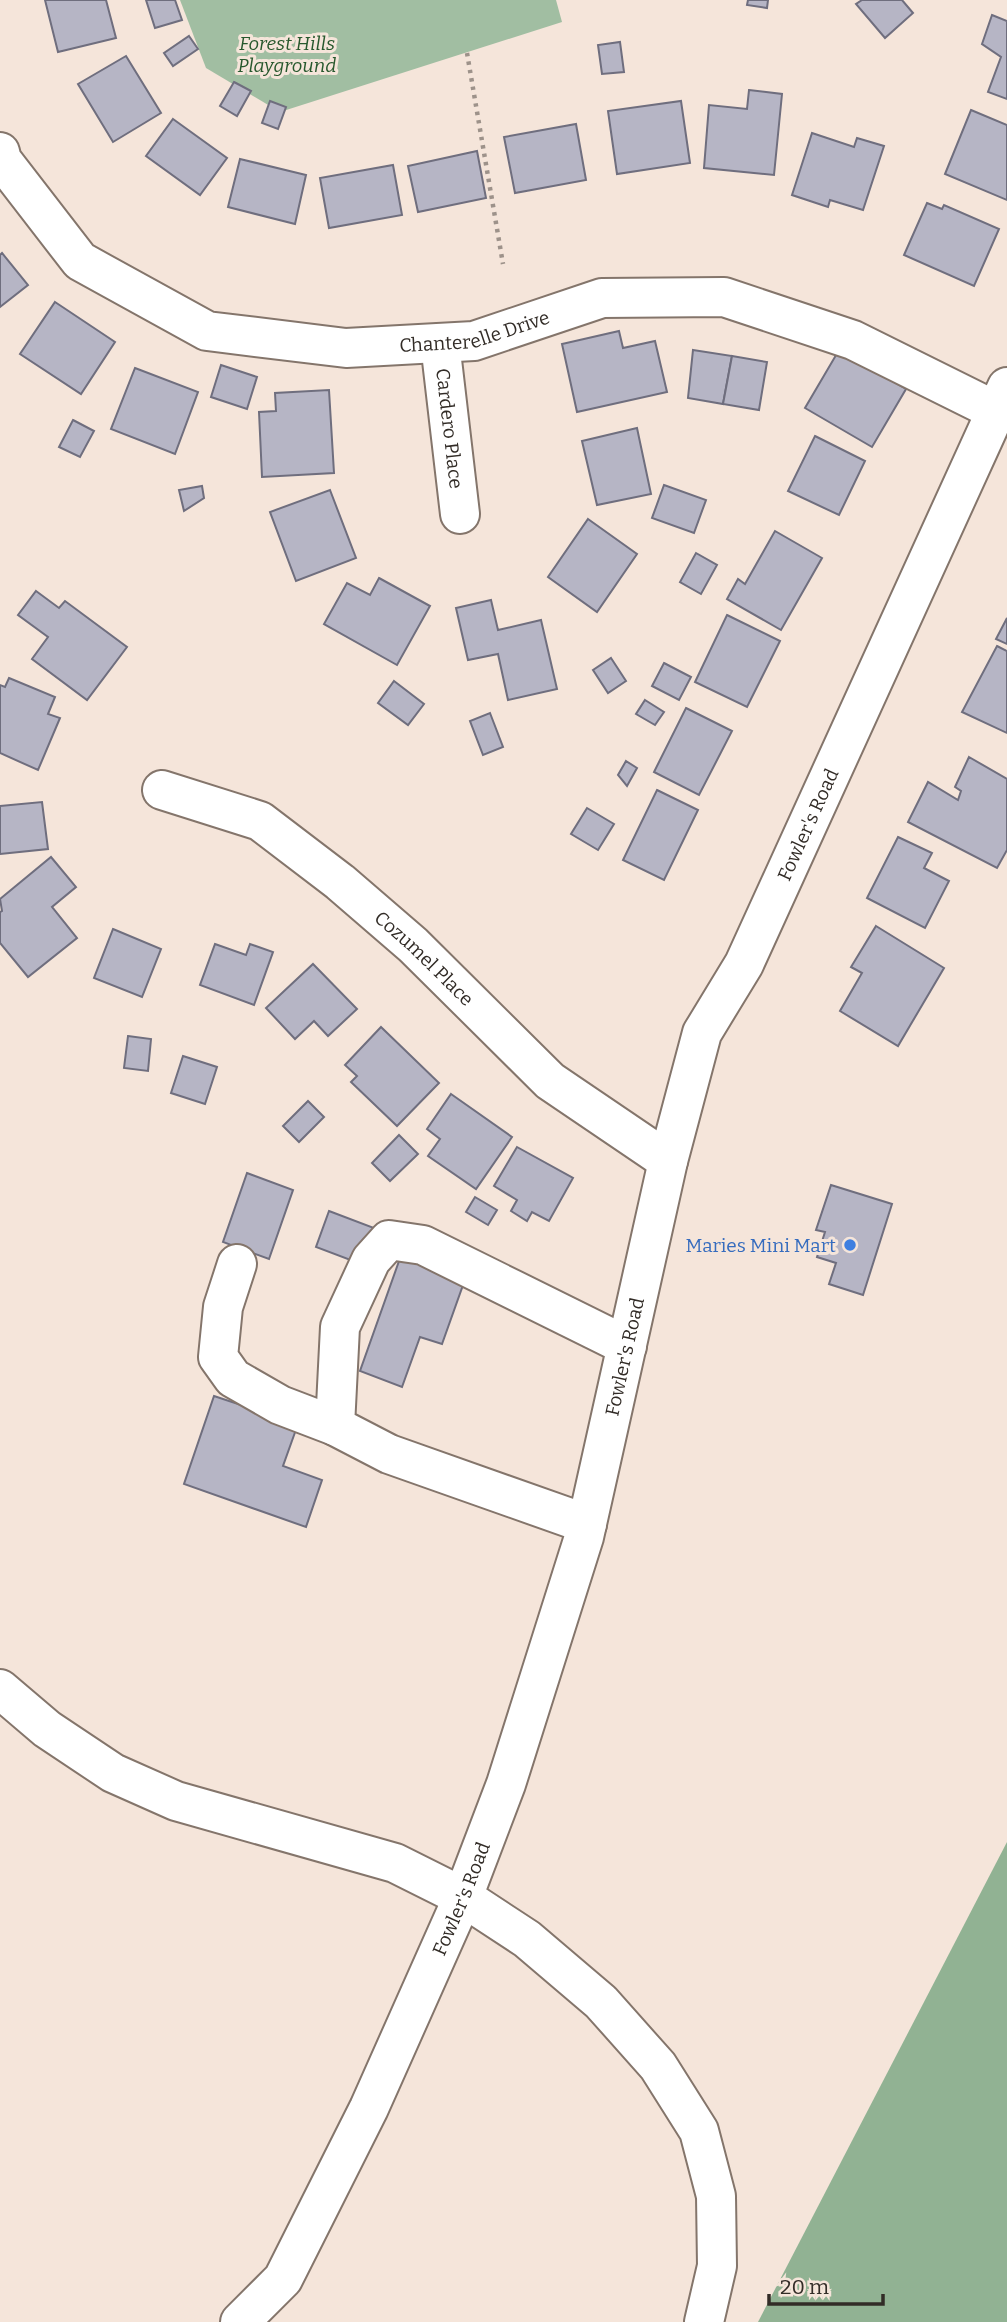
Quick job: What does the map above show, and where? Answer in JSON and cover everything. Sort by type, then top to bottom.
[{"type":"main road","name":"Chanterelle Drive","points":[[0,152],[2,160],[80,261],[206,331],[346,348],[474,341],[602,298],[724,297],[853,340],[1001,399]]},
{"type":"main road","name":"Cardero Place","points":[[440,343],[460,514]]},
{"type":"main road","name":"Fowler's Road","points":[[240,2322],[284,2279],[369,2108],[463,1897],[506,1784],[587,1524],[668,1161],[702,1033],[744,964],[1001,399]]},
{"type":"main road","name":"Cozumel Place","points":[[162,790],[260,821],[340,881],[413,945],[550,1081],[668,1161]]},
{"type":"main road","points":[[335,1426],[340,1327],[371,1260],[390,1240],[423,1245],[627,1346]]},
{"type":"main road","points":[[237,1264],[223,1307],[218,1357],[233,1378],[280,1405],[335,1426],[389,1454],[587,1524]]},
{"type":"main road","points":[[0,1689],[47,1730],[113,1773],[176,1801],[395,1863],[463,1897],[527,1938],[601,2002],[658,2066],[699,2131],[716,2196],[717,2266],[704,2322]]},
{"type":"path","points":[[467,52],[502,264]]},
{"type":"green space","name":"Forest Hills Playground","points":[[180,0],[556,0],[562,22],[280,112],[206,68]]},
{"type":"green space","points":[[1007,1842],[1007,2322],[758,2322]]},
{"type":"building","points":[[45,0],[106,0],[116,38],[58,52]]},
{"type":"building","points":[[146,0],[175,0],[182,20],[155,28]]},
{"type":"building","points":[[748,0],[768,0],[767,8],[747,5]]},
{"type":"building","points":[[862,0],[902,0],[913,13],[885,38],[856,4]]},
{"type":"building","points":[[992,15],[1007,21],[1007,99],[988,92],[1001,57],[982,44]]},
{"type":"building","points":[[189,36],[198,49],[173,66],[164,53]]},
{"type":"building","points":[[620,42],[624,72],[602,74],[598,45]]},
{"type":"building","points":[[126,56],[161,113],[113,142],[78,84]]},
{"type":"building","points":[[234,82],[251,91],[237,116],[220,106]]},
{"type":"building","points":[[749,90],[782,94],[774,175],[704,168],[709,105],[747,109]]},
{"type":"building","points":[[270,101],[286,107],[278,129],[262,123]]},
{"type":"building","points":[[681,101],[690,163],[617,174],[608,111]]},
{"type":"building","points":[[971,110],[1007,125],[1007,200],[945,174]]},
{"type":"building","points":[[173,119],[227,158],[200,195],[146,156]]},
{"type":"building","points":[[576,124],[586,180],[515,193],[504,137]]},
{"type":"building","points":[[812,133],[854,147],[857,138],[884,146],[863,210],[830,200],[828,207],[792,195]]},
{"type":"building","points":[[477,151],[486,198],[418,212],[408,166]]},
{"type":"building","points":[[240,159],[306,175],[295,224],[228,207]]},
{"type":"building","points":[[393,165],[402,215],[329,228],[320,178]]},
{"type":"building","points":[[927,203],[942,209],[944,205],[999,229],[974,286],[904,255]]},
{"type":"building","points":[[2,253],[28,285],[0,307],[0,255]]},
{"type":"building","points":[[55,302],[115,342],[81,394],[20,354]]},
{"type":"building","points":[[619,331],[623,348],[655,341],[667,392],[577,412],[562,344]]},
{"type":"building","points":[[693,350],[732,356],[723,404],[688,398]]},
{"type":"building","points":[[839,350],[906,389],[872,447],[805,408]]},
{"type":"building","points":[[732,356],[767,362],[759,410],[723,404]]},
{"type":"building","points":[[221,365],[257,377],[247,409],[211,397]]},
{"type":"building","points":[[135,368],[198,392],[175,454],[111,429]]},
{"type":"building","points":[[329,390],[334,473],[262,477],[259,412],[276,411],[275,393]]},
{"type":"building","points":[[73,420],[94,431],[80,457],[59,447]]},
{"type":"building","points":[[637,428],[651,494],[597,505],[582,441]]},
{"type":"building","points":[[815,436],[865,461],[839,515],[788,491]]},
{"type":"building","points":[[664,485],[706,500],[694,533],[652,518]]},
{"type":"building","points":[[202,486],[204,498],[184,511],[179,490]]},
{"type":"building","points":[[330,490],[356,558],[296,581],[270,512]]},
{"type":"building","points":[[588,519],[637,554],[597,612],[548,577]]},
{"type":"building","points":[[775,531],[822,558],[781,630],[727,599],[738,579],[745,584]]},
{"type":"building","points":[[696,553],[717,565],[701,594],[680,582]]},
{"type":"building","points":[[379,578],[430,606],[397,665],[324,624],[347,583],[370,595]]},
{"type":"building","points":[[36,591],[59,608],[65,601],[127,647],[87,700],[32,659],[48,637],[18,615]]},
{"type":"building","points":[[491,600],[498,630],[541,620],[557,689],[508,700],[498,654],[468,660],[456,608]]},
{"type":"building","points":[[727,615],[780,641],[747,707],[695,682]]},
{"type":"building","points":[[1007,618],[1007,644],[996,639]]},
{"type":"building","points":[[997,646],[1007,651],[1007,733],[962,712]]},
{"type":"building","points":[[611,658],[626,681],[608,693],[593,670]]},
{"type":"building","points":[[664,663],[691,677],[679,700],[652,686]]},
{"type":"building","points":[[9,678],[55,697],[48,714],[60,718],[38,770],[0,753],[0,685],[5,687]]},
{"type":"building","points":[[394,681],[424,704],[408,725],[378,703]]},
{"type":"building","points":[[645,700],[664,712],[655,725],[636,714]]},
{"type":"building","points":[[686,708],[732,731],[699,795],[654,772]]},
{"type":"building","points":[[490,713],[503,747],[483,755],[470,721]]},
{"type":"building","points":[[969,757],[1007,779],[1007,850],[997,868],[908,822],[928,782],[958,800],[961,791],[955,787]]},
{"type":"building","points":[[626,761],[637,768],[627,786],[618,775]]},
{"type":"building","points":[[657,790],[698,810],[664,880],[623,860]]},
{"type":"building","points":[[42,802],[48,849],[0,854],[0,806]]},
{"type":"building","points":[[587,808],[614,824],[598,850],[571,834]]},
{"type":"building","points":[[898,837],[932,853],[924,868],[949,881],[925,928],[867,898]]},
{"type":"building","points":[[51,857],[76,887],[52,907],[77,938],[28,977],[0,943],[0,899]]},
{"type":"building","points":[[876,926],[944,968],[898,1046],[840,1011],[862,973],[851,967]]},
{"type":"building","points":[[113,929],[161,949],[142,997],[94,978]]},
{"type":"building","points":[[215,944],[246,955],[250,944],[273,952],[254,1005],[200,985]]},
{"type":"building","points":[[313,964],[357,1009],[328,1036],[314,1021],[295,1039],[266,1008]]},
{"type":"building","points":[[381,1027],[439,1083],[397,1126],[351,1082],[357,1076],[345,1065]]},
{"type":"building","points":[[128,1036],[151,1039],[148,1071],[124,1068]]},
{"type":"building","points":[[183,1056],[217,1067],[205,1104],[171,1093]]},
{"type":"building","points":[[451,1094],[512,1137],[476,1189],[428,1156],[440,1139],[427,1129]]},
{"type":"building","points":[[308,1101],[324,1117],[299,1142],[283,1126]]},
{"type":"building","points":[[399,1135],[418,1154],[390,1181],[372,1163]]},
{"type":"building","points":[[517,1147],[573,1178],[549,1221],[532,1212],[527,1221],[511,1211],[517,1200],[494,1186]]},
{"type":"building","points":[[247,1173],[293,1190],[269,1259],[223,1242]]},
{"type":"building","name":"Maries Mini Mart","points":[[831,1185],[892,1204],[863,1295],[829,1284],[836,1263],[817,1257],[825,1232],[816,1230]]},
{"type":"building","points":[[475,1197],[497,1210],[488,1225],[466,1212]]},
{"type":"building","points":[[329,1211],[374,1228],[361,1264],[316,1247]]},
{"type":"building","points":[[404,1247],[468,1271],[442,1344],[420,1337],[402,1387],[360,1371]]},
{"type":"building","points":[[214,1396],[298,1424],[283,1466],[322,1480],[306,1527],[184,1484]]},
{"type":"place","name":"Maries Mini Mart","points":[[850,1245]]}]
